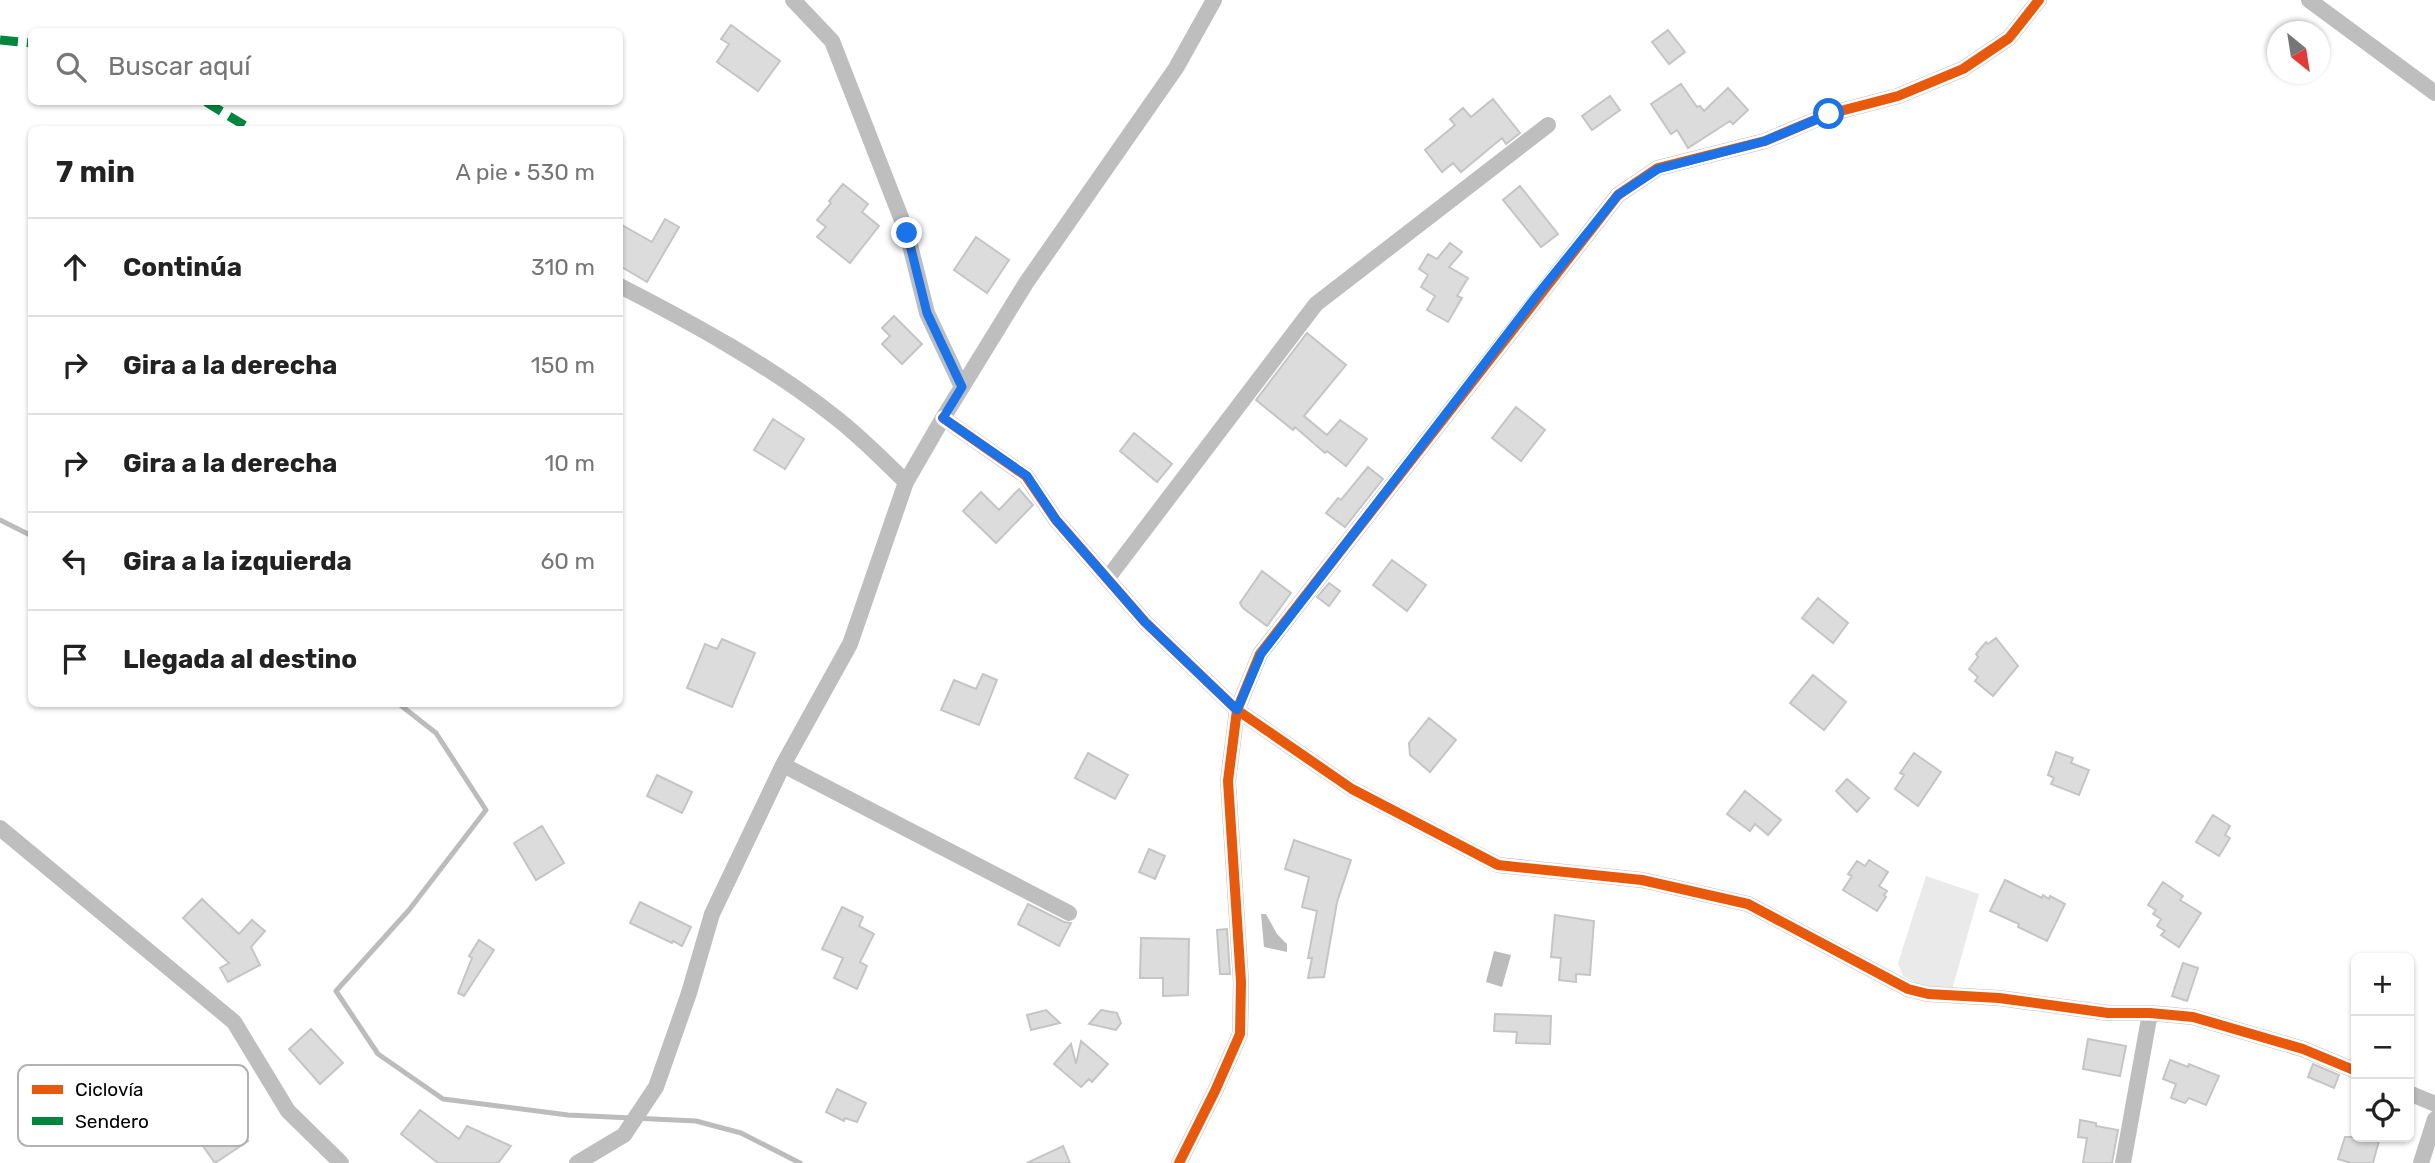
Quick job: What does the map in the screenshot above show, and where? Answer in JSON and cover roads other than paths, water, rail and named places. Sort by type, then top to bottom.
[{"type":"street","points":[[793,0],[832,41],[907,233],[927,313],[962,387]]},
{"type":"street","points":[[577,1163],[624,1135],[656,1087],[689,993],[712,914],[783,765],[850,644],[906,482],[1026,283],[1176,68],[1214,0]]},
{"type":"street","points":[[1179,1163],[1240,1034],[1241,982],[1228,781],[1237,710],[1268,643],[1618,195],[1658,169],[1765,141],[1829,114],[1898,96],[1963,69],[2009,38],[2039,0]]},
{"type":"street","points":[[2308,0],[2435,93]]},
{"type":"street","points":[[1107,579],[1316,304],[1548,125]]},
{"type":"street","points":[[623,288],[685,319],[806,395],[854,432],[906,482]]},
{"type":"street","points":[[943,418],[1027,476],[1056,520],[1145,622],[1237,710],[1352,789],[1498,865],[1642,880],[1748,904],[1908,989],[1928,994],[1999,998],[2108,1013],[2193,1017],[2303,1049],[2351,1069]]},
{"type":"street","points":[[783,765],[1069,913]]},
{"type":"street","points":[[0,828],[234,1022],[288,1111],[341,1163]]},
{"type":"street","points":[[2123,1163],[2150,1013]]},
{"type":"street","points":[[2414,1095],[2435,1104]]},
{"type":"street","points":[[2421,1163],[2435,1118]]},
{"type":"waterway","points":[[0,520],[28,534]]},
{"type":"waterway","points":[[403,707],[436,733],[486,810],[409,910],[336,991],[378,1054],[443,1099],[568,1115],[696,1121],[741,1133],[800,1163]]}]
